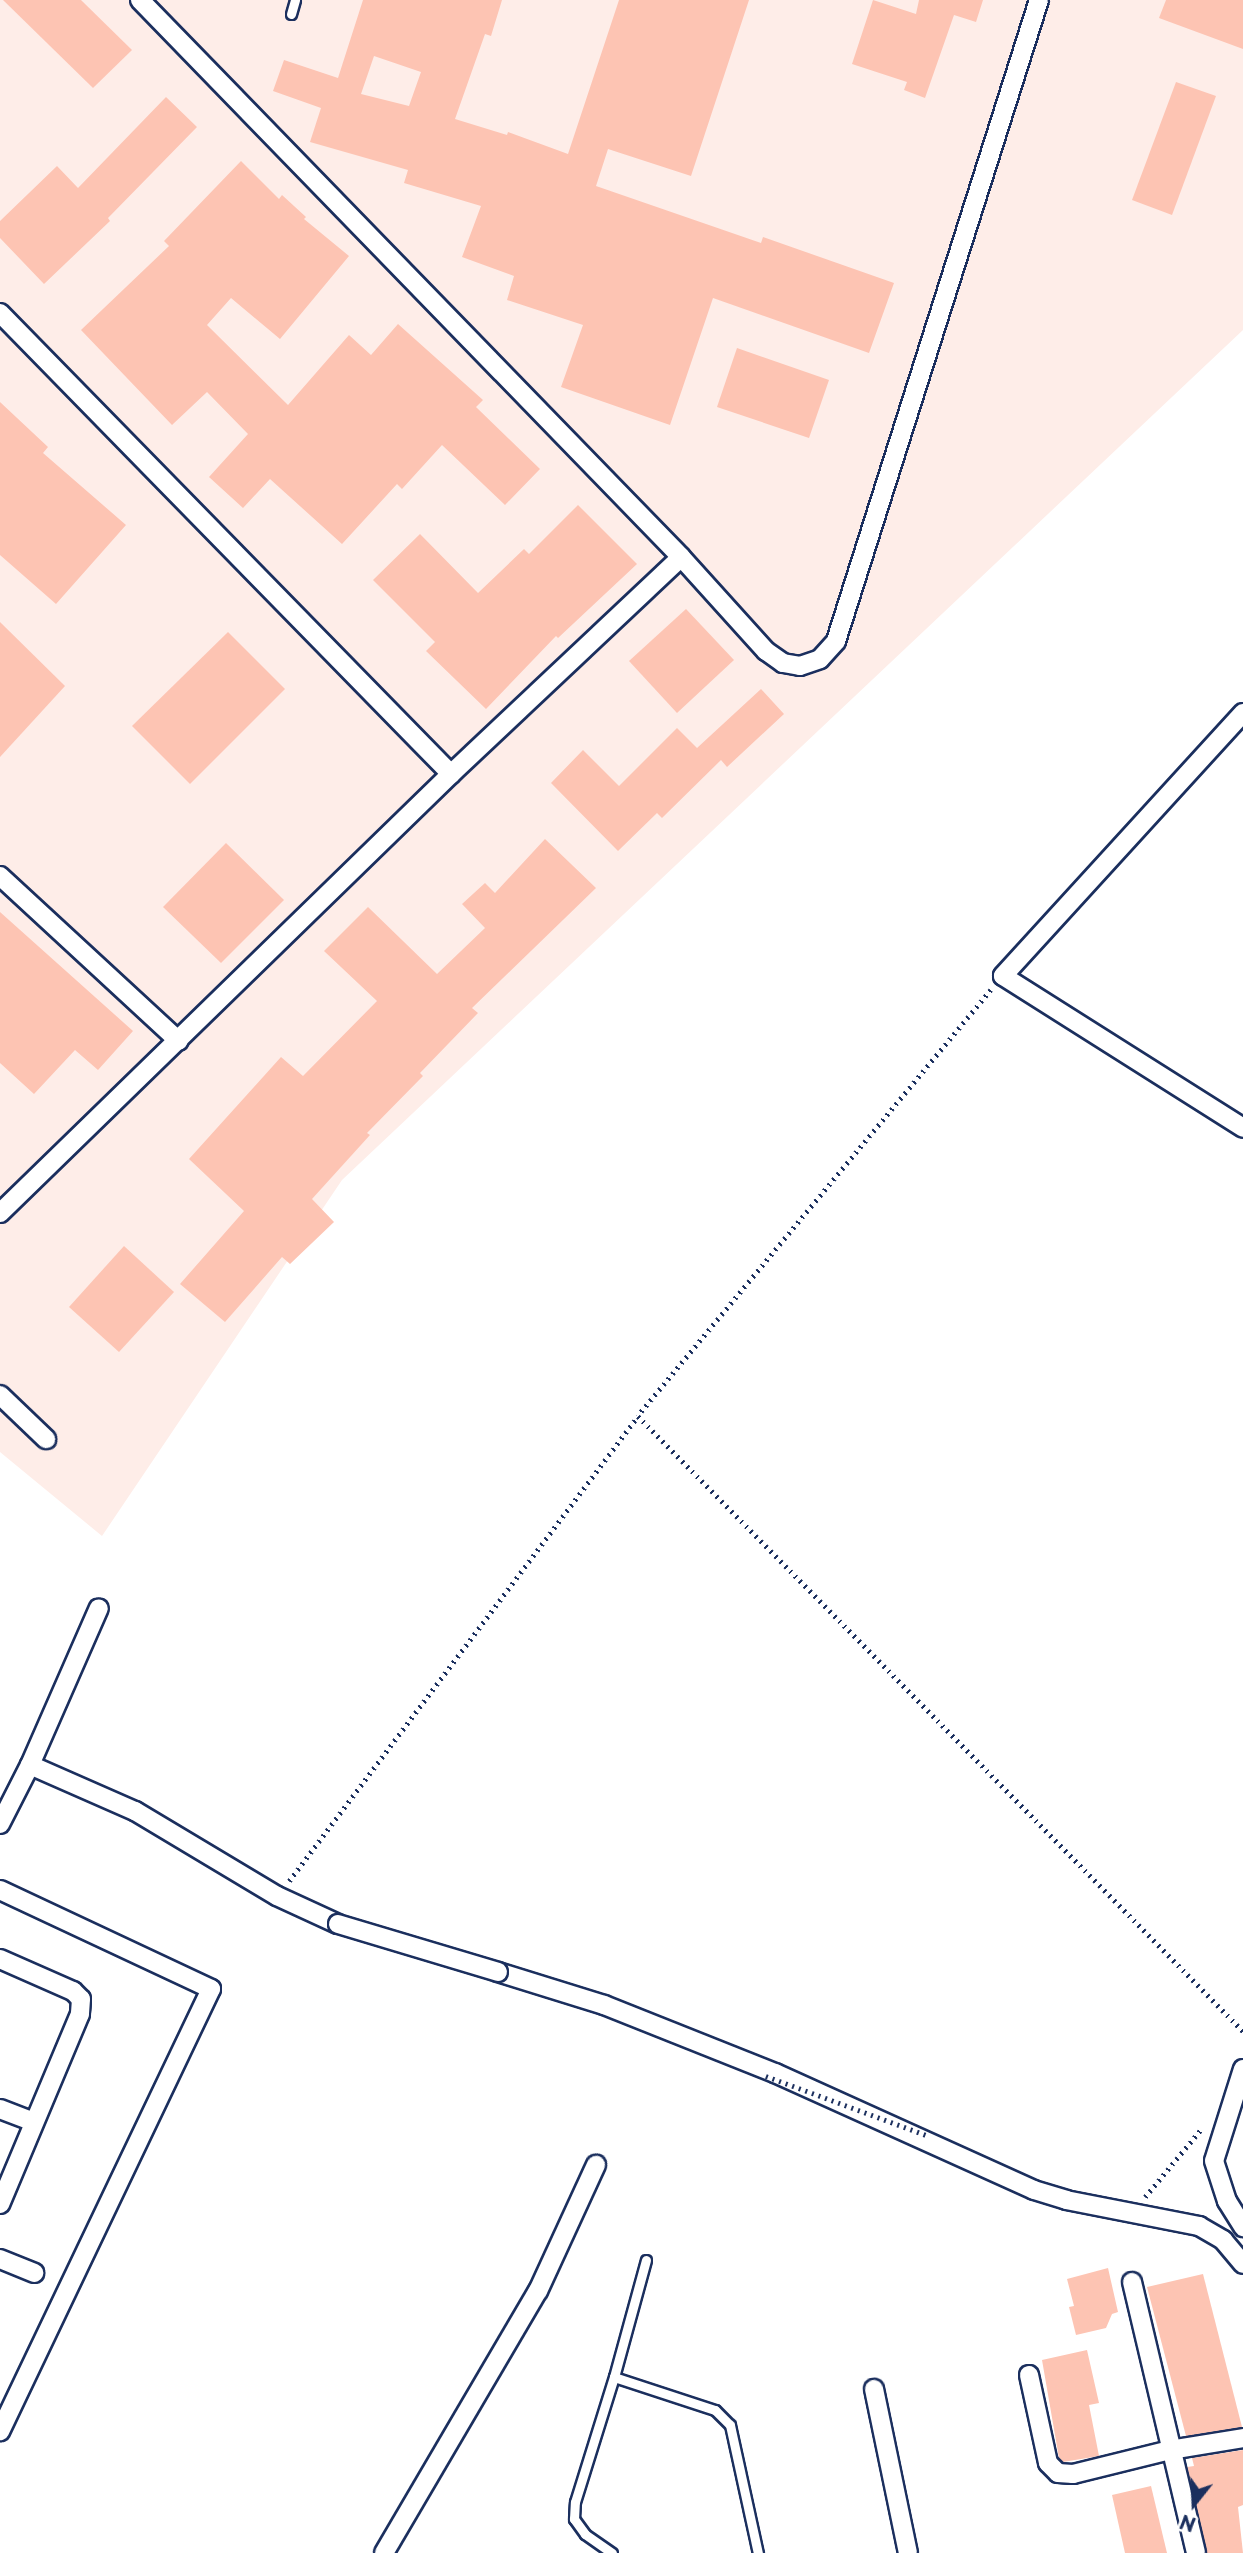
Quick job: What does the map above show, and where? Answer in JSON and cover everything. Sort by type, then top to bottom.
[{"type":"street","points":[[140,0],[681,557],[766,651],[783,663],[800,666],[820,659],[836,641],[1039,0]]},
{"type":"street","points":[[0,313],[451,774]]},
{"type":"street","points":[[0,1213],[451,774],[681,557]]},
{"type":"street","points":[[1243,713],[1003,976],[1243,1128]]},
{"type":"street","points":[[0,876],[179,1041]]},
{"type":"street","points":[[0,1395],[46,1439]]},
{"type":"street","points":[[0,1824],[30,1765],[99,1608]]},
{"type":"street","points":[[30,1765],[135,1811],[277,1896],[338,1924],[604,2005],[775,2073],[1034,2190],[1066,2200],[1199,2226],[1223,2241],[1243,2264]]},
{"type":"street","points":[[0,1890],[211,1989],[0,2431]]},
{"type":"street","points":[[0,1959],[73,1991],[82,1999],[80,2014],[0,2204]]},
{"type":"street","points":[[1243,2069],[1214,2161],[1227,2201],[1243,2227]]},
{"type":"street","points":[[0,2109],[34,2122]]},
{"type":"street","points":[[384,2553],[538,2291],[596,2165]]},
{"type":"street","points":[[0,2259],[34,2273]]},
{"type":"street","points":[[1132,2282],[1196,2553]]},
{"type":"street","points":[[1028,2375],[1048,2463],[1058,2473],[1073,2474],[1170,2450],[1243,2438]]},
{"type":"street","points":[[874,2389],[908,2553]]},
{"type":"lane","points":[[291,14],[295,0]]},
{"type":"lane","points":[[612,2553],[585,2534],[574,2519],[575,2502],[614,2377],[646,2260]]},
{"type":"lane","points":[[614,2377],[715,2410],[730,2425],[758,2553]]},
{"type":"path","points":[[277,1896],[638,1416],[1003,976]]},
{"type":"path","points":[[638,1416],[1243,2031]]},
{"type":"path","points":[[753,2071],[939,2140]]},
{"type":"path","points":[[1133,2212],[1210,2118]]},
{"type":"shaded area","points":[[0,0],[1243,0],[1243,330],[342,1180],[102,1536],[0,1452]]},
{"type":"building","points":[[3,0],[81,0],[132,50],[93,88]]},
{"type":"building","points":[[363,0],[502,0],[491,36],[485,34],[455,119],[507,135],[508,132],[568,154],[619,0],[749,0],[691,176],[608,149],[596,186],[761,243],[763,237],[894,283],[869,353],[713,298],[670,425],[561,387],[583,325],[507,300],[514,276],[462,257],[481,206],[404,183],[408,170],[310,142],[321,108],[273,91],[284,60],[338,78]],"holes":[[[374,56],[421,72],[409,106],[361,94]]]},
{"type":"building","points":[[873,0],[916,14],[919,0],[983,0],[976,22],[954,15],[925,98],[904,90],[907,82],[852,64]]},
{"type":"building","points":[[1166,0],[1243,0],[1243,49],[1159,18]]},
{"type":"building","points":[[1176,82],[1216,96],[1172,215],[1132,200]]},
{"type":"building","points":[[166,97],[197,127],[108,218],[110,221],[44,284],[0,238],[0,221],[57,166],[78,188]]},
{"type":"building","points":[[241,161],[279,199],[282,195],[306,217],[304,219],[349,256],[280,339],[231,298],[207,325],[288,405],[349,335],[371,355],[398,324],[483,400],[476,407],[540,469],[505,505],[442,445],[402,489],[397,484],[342,544],[270,479],[243,508],[209,477],[248,434],[207,392],[172,425],[81,330],[169,246],[164,241]]},
{"type":"building","points":[[737,348],[829,380],[809,438],[717,407]]},
{"type":"building","points":[[0,402],[48,447],[43,453],[126,525],[56,604],[0,555]]},
{"type":"building","points":[[578,505],[637,564],[558,638],[556,636],[486,709],[426,651],[435,642],[373,580],[420,534],[478,593],[524,549],[529,554]]},
{"type":"building","points":[[686,609],[734,660],[677,713],[629,661]]},
{"type":"building","points":[[0,622],[65,686],[0,757]]},
{"type":"building","points":[[228,632],[285,689],[190,784],[132,726]]},
{"type":"building","points":[[761,689],[784,714],[727,767],[721,760],[662,818],[657,813],[618,851],[551,783],[583,750],[619,786],[677,728],[697,748]]},
{"type":"building","points":[[545,839],[596,888],[472,1008],[478,1013],[420,1073],[423,1076],[367,1133],[370,1135],[312,1199],[334,1222],[290,1264],[282,1257],[225,1322],[180,1284],[244,1211],[189,1159],[281,1057],[303,1076],[377,1001],[324,951],[368,907],[437,974],[485,928],[462,904],[485,883],[495,893]]},
{"type":"building","points":[[226,843],[284,900],[221,963],[163,907]]},
{"type":"building","points":[[0,912],[133,1031],[98,1070],[75,1050],[34,1094],[0,1063]]},
{"type":"building","points":[[124,1246],[174,1292],[119,1352],[69,1307]]},
{"type":"building","points":[[1108,2268],[1118,2312],[1112,2314],[1106,2328],[1076,2335],[1069,2307],[1074,2306],[1067,2279]]},
{"type":"building","points":[[1203,2274],[1242,2427],[1186,2436],[1147,2287]]},
{"type":"building","points":[[1087,2350],[1099,2403],[1089,2405],[1099,2456],[1063,2462],[1059,2458],[1042,2360]]},
{"type":"building","points":[[1243,2450],[1243,2505],[1238,2507],[1243,2553],[1207,2553],[1187,2467],[1194,2466],[1192,2458]]},
{"type":"building","points":[[1151,2486],[1167,2553],[1125,2553],[1112,2495]]}]
